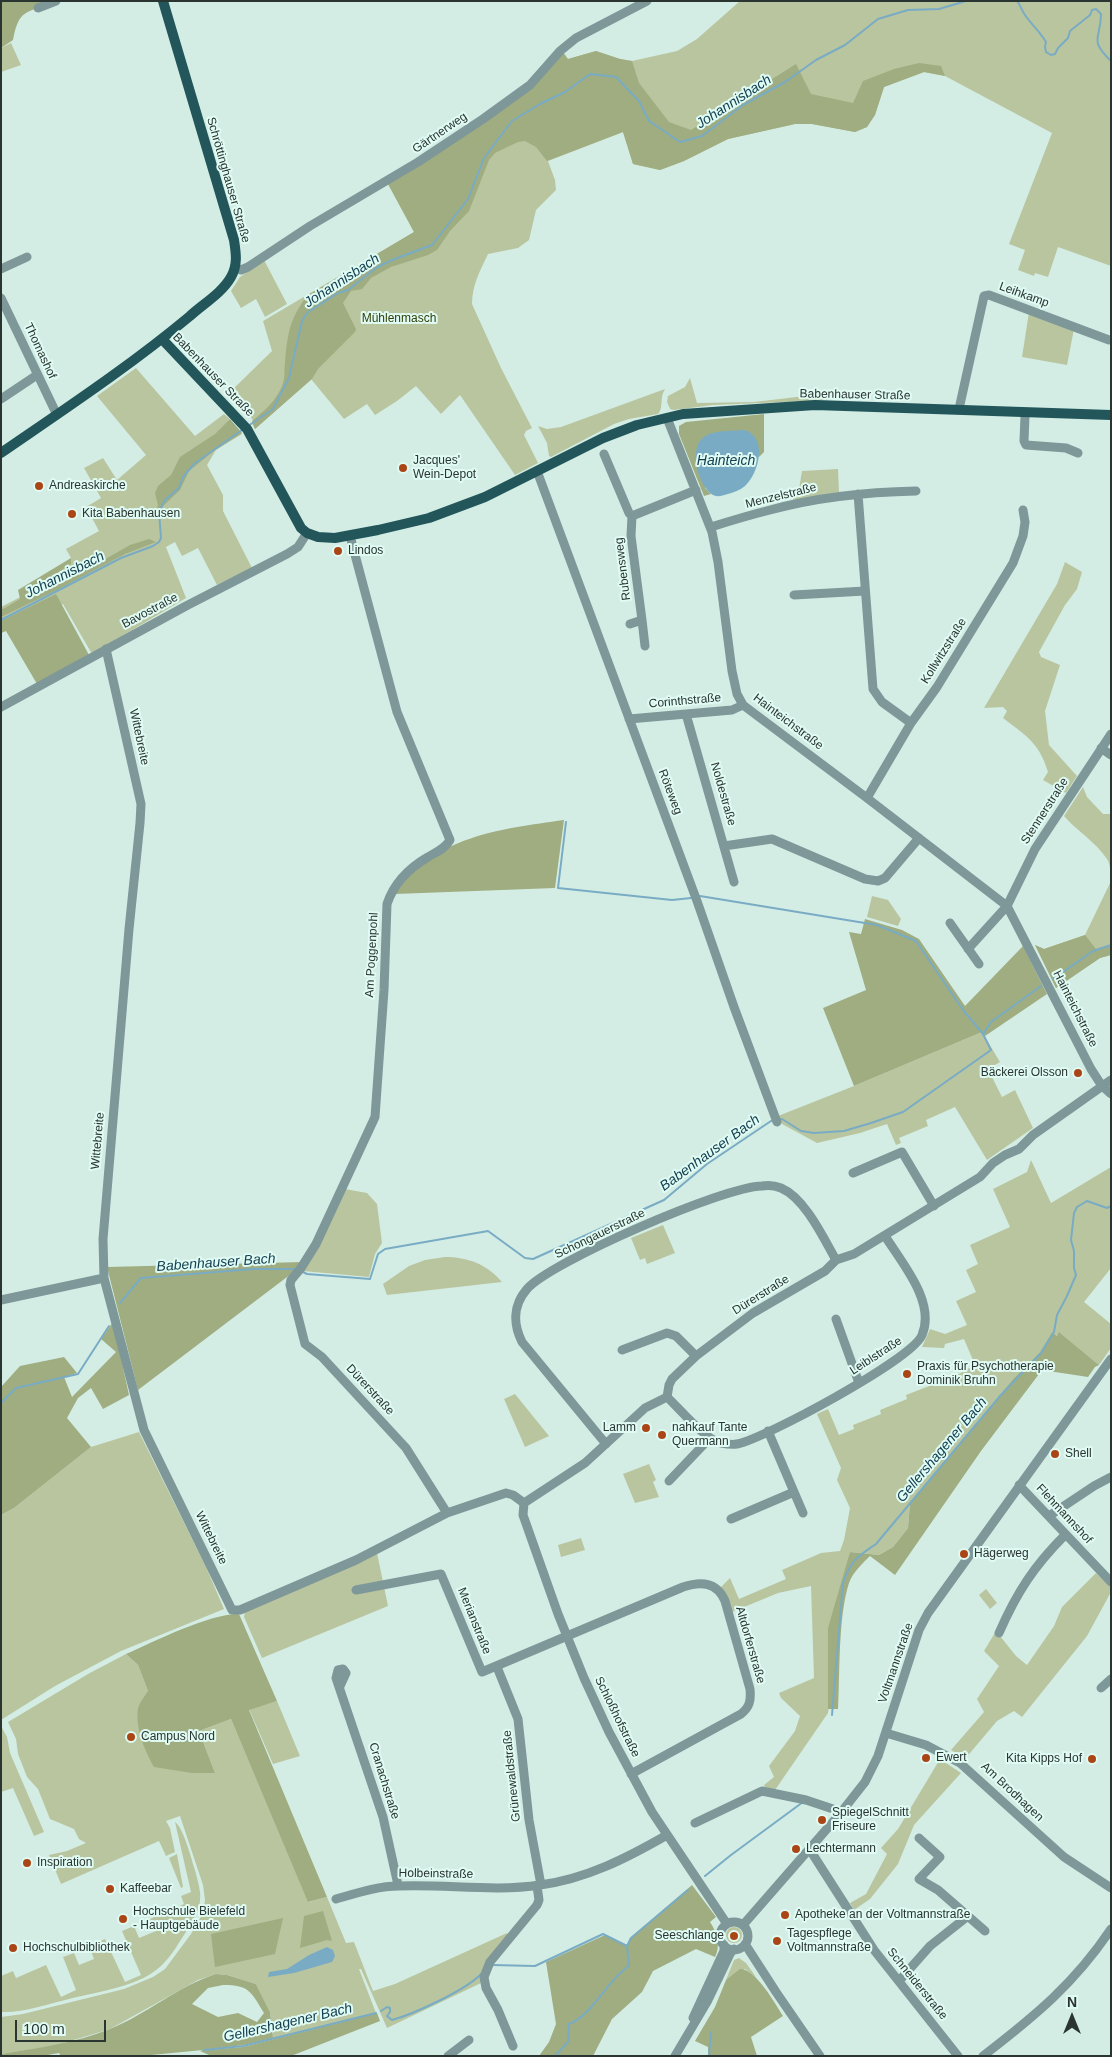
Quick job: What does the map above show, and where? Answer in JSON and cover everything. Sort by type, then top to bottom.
[{"type":"main road","name":"Schröttinghauser Straße","points":[[162,1],[234,240],[236,253],[235,268]]},
{"type":"main road","points":[[162,339],[219,290],[229,279],[235,268]]},
{"type":"main road","name":"Babenhauser Straße","points":[[1,453],[162,339],[243,424],[294,518],[307,533]]},
{"type":"main road","name":"Babenhauser Straße","points":[[350,536],[406,524],[451,510],[484,497],[603,438],[636,425],[666,418],[712,411],[815,405],[1111,415]]},
{"type":"main road","points":[[307,533],[324,538],[350,536]]},
{"type":"street","points":[[38,8],[56,1]]},
{"type":"street","name":"Gärtnerweg","points":[[235,268],[241,270],[248,267],[310,226],[418,162],[530,85],[560,51],[576,38],[647,1]]},
{"type":"street","points":[[1,269],[27,257]]},
{"type":"street","name":"Leihkamp","points":[[959,410],[984,296],[990,295],[1109,340]]},
{"type":"street","name":"Thomashof","points":[[1,298],[57,414]]},
{"type":"street","points":[[1,399],[38,375]]},
{"type":"street","points":[[1023,412],[1025,416],[1024,441],[1026,445],[1066,448],[1078,453]]},
{"type":"street","name":"Hainteichstraße","points":[[666,418],[710,527],[718,562],[732,671],[743,705],[868,798],[1007,906],[1091,1069],[1102,1086],[1111,1094]]},
{"type":"street","name":"Rubensweg","points":[[604,454],[632,516],[631,536],[644,646]]},
{"type":"street","name":"Röteweg","points":[[537,471],[698,901],[777,1121]]},
{"type":"street","points":[[632,516],[696,490]]},
{"type":"street","name":"Menzelstraße","points":[[710,527],[786,506],[858,494],[916,491]]},
{"type":"street","points":[[858,494],[872,689],[882,702],[911,723]]},
{"type":"street","name":"Kollwitzstraße","points":[[868,798],[911,723],[937,687],[1013,563],[1023,536],[1023,510]]},
{"type":"street","name":"Bavostraße","points":[[1,707],[106,649],[287,554],[298,547],[307,533]]},
{"type":"street","name":"Am Poggenpohl","points":[[291,1280],[302,1268],[316,1244],[375,1117],[384,990],[387,904],[396,884],[410,869],[443,848],[450,840],[397,712],[350,536]]},
{"type":"street","points":[[794,595],[865,591]]},
{"type":"street","points":[[630,624],[642,620]]},
{"type":"street","name":"Wittebreite","points":[[106,649],[141,804],[102,1258],[104,1278],[144,1430],[232,1610],[235,1611],[356,1560],[447,1513]]},
{"type":"street","name":"Corinthstraße","points":[[629,719],[732,710],[743,705]]},
{"type":"street","name":"Noldestraße","points":[[686,714],[734,882]]},
{"type":"street","name":"Stennerstraße","points":[[1007,906],[1034,849],[1111,734]]},
{"type":"street","points":[[1101,748],[1111,755]]},
{"type":"street","points":[[724,846],[772,839],[865,879],[878,881],[885,878],[919,838]]},
{"type":"street","points":[[968,949],[1007,906]]},
{"type":"street","points":[[950,923],[979,964]]},
{"type":"street","name":"Dürerstraße","points":[[667,1397],[670,1382],[696,1356],[740,1322],[825,1271],[836,1260],[854,1254],[980,1177],[989,1166],[1005,1155],[1019,1149],[1033,1135],[1111,1080]]},
{"type":"street","points":[[853,1173],[902,1152],[934,1206]]},
{"type":"street","name":"Schongauerstraße","points":[[606,1444],[522,1342],[516,1326],[516,1313],[520,1299],[527,1288],[564,1265],[667,1216],[728,1194],[762,1186],[783,1189],[797,1200],[836,1260]]},
{"type":"street","name":"Leiblstraße","points":[[667,1397],[710,1438],[721,1443],[737,1444],[817,1407],[908,1352],[922,1335],[924,1304],[919,1292],[885,1236]]},
{"type":"street","points":[[1,1300],[104,1278]]},
{"type":"street","name":"Dürerstraße","points":[[291,1280],[290,1285],[305,1344],[322,1357],[412,1454],[447,1513]]},
{"type":"street","points":[[836,1319],[859,1383]]},
{"type":"street","points":[[622,1350],[667,1333],[676,1336],[696,1356]]},
{"type":"street","name":"Voltmannstraße","points":[[743,1925],[842,1812],[869,1775],[886,1733],[919,1630],[928,1613],[1111,1359]]},
{"type":"street","points":[[447,1513],[506,1493],[513,1495],[524,1503],[585,1463],[645,1408],[667,1397]]},
{"type":"street","points":[[768,1431],[803,1513]]},
{"type":"street","points":[[669,1481],[710,1438]]},
{"type":"street","points":[[1049,1516],[1111,1477]]},
{"type":"street","name":"Flehmannshof","points":[[1019,1485],[1111,1582]]},
{"type":"street","points":[[731,1519],[794,1492]]},
{"type":"street","name":"Schloßhofstraße","points":[[524,1503],[523,1515],[567,1637],[592,1696],[631,1774],[667,1835],[726,1924]]},
{"type":"street","points":[[999,1633],[1016,1597],[1033,1570],[1066,1535]]},
{"type":"street","name":"Merianstraße","points":[[356,1590],[442,1574],[482,1672],[567,1637]]},
{"type":"street","name":"Altdorferstraße","points":[[567,1637],[698,1582],[712,1586],[722,1595],[750,1689],[751,1700],[747,1709],[695,1740],[631,1774]]},
{"type":"street","name":"Grünewaldstraße","points":[[497,1667],[518,1719],[529,1820],[539,1886]]},
{"type":"street","points":[[1101,1688],[1111,1679]]},
{"type":"street","name":"Cranachstraße","points":[[340,1686],[382,1817],[398,1886]]},
{"type":"street","name":"Am Brodhagen","points":[[886,1733],[926,1745],[960,1763],[1064,1857],[1111,1888]]},
{"type":"street","points":[[695,1823],[762,1791],[806,1800],[842,1812]]},
{"type":"street","name":"Holbeinstraße","points":[[336,1899],[369,1890],[398,1886],[539,1886],[591,1872],[618,1861],[667,1835]]},
{"type":"street","points":[[919,1838],[940,1857],[919,1879],[938,1890],[985,1931]]},
{"type":"street","name":"Schneiderstraße","points":[[810,1850],[874,1950],[958,2056]]},
{"type":"street","points":[[513,2046],[498,2010],[486,1988],[484,1977],[490,1962],[537,1905],[539,1886]]},
{"type":"street","points":[[899,1981],[930,1946],[968,1916]]},
{"type":"street","points":[[688,2032],[695,2012],[724,1951],[721,1934],[726,1924],[734,1922],[743,1925],[748,1933],[745,1944],[734,1949],[724,1945]]},
{"type":"street","points":[[984,2056],[1059,1994],[1091,1957],[1111,1928]]},
{"type":"street","points":[[745,1944],[820,2056]]},
{"type":"street","points":[[675,2056],[699,2016],[734,1949]]},
{"type":"street","points":[[448,2056],[469,2040]]},
{"type":"green space","points":[[1,1],[52,1],[21,17],[13,40],[1,48]]},
{"type":"green space","name":"Mühlenmasch","points":[[740,1],[1111,1],[1111,266],[1058,247],[1048,277],[1035,273],[1034,276],[1018,270],[1025,250],[1009,244],[1052,133],[945,76],[924,72],[884,87],[875,115],[867,127],[855,132],[812,124],[795,124],[728,139],[684,161],[660,170],[633,164],[623,132],[548,161],[555,180],[556,190],[536,210],[529,240],[518,248],[488,254],[479,272],[472,297],[472,304],[501,368],[532,428],[526,431],[524,435],[538,463],[515,475],[460,395],[441,414],[416,386],[375,415],[367,404],[344,419],[311,379],[255,429],[252,423],[253,420],[228,394],[272,351],[263,321],[414,232],[388,184],[568,59],[596,51],[632,61],[677,51],[697,39]]},
{"type":"green space","points":[[11,43],[21,65],[1,72],[1,48]]},
{"type":"green space","points":[[596,51],[632,61],[639,83],[669,122],[691,130],[796,64],[811,94],[853,103],[863,81],[894,69],[919,63],[941,66],[945,76],[924,72],[884,87],[875,115],[867,127],[855,132],[812,124],[795,124],[728,139],[684,161],[660,170],[633,164],[623,132],[547,161],[536,147],[525,141],[518,142],[495,153],[489,160],[469,211],[450,231],[437,250],[428,255],[391,267],[371,278],[362,289],[351,291],[343,303],[356,329],[355,332],[318,369],[312,379],[255,429],[252,421],[272,403],[280,391],[284,377],[290,327],[297,311],[308,295],[414,232],[388,184],[484,121],[563,52],[568,59]]},
{"type":"green space","points":[[264,260],[287,304],[265,317],[256,299],[241,308],[231,291],[240,277]]},
{"type":"green space","points":[[1029,312],[1074,329],[1067,365],[1022,357]]},
{"type":"green space","points":[[136,368],[195,436],[224,414],[230,419],[228,421],[242,434],[216,450],[207,465],[223,495],[223,511],[252,568],[217,585],[198,548],[182,556],[175,542],[166,547],[186,598],[92,654],[63,604],[1,633],[1,607],[57,578],[58,572],[71,564],[71,558],[66,549],[99,531],[86,507],[101,498],[84,468],[103,458],[117,480],[146,455],[97,396]]},
{"type":"green space","points":[[690,378],[697,403],[754,402],[805,396],[832,400],[713,405],[670,409],[667,402],[668,396],[685,387]]},
{"type":"green space","points":[[665,389],[662,396],[661,409],[658,414],[629,419],[614,424],[551,457],[549,456],[547,443],[538,426],[547,429],[561,427]]},
{"type":"green space","points":[[764,414],[764,452],[759,457],[754,437],[745,430],[705,488],[711,494],[704,496],[679,434],[679,426],[686,422]]},
{"type":"green space","points":[[230,419],[242,433],[215,450],[189,471],[180,490],[163,506],[161,514],[156,513],[158,505],[155,493],[158,486],[171,475],[180,457],[215,434]]},
{"type":"green space","points":[[838,469],[839,492],[793,500],[795,488],[799,489],[802,471]]},
{"type":"green space","points":[[149,539],[156,542],[125,554],[1,617],[1,608],[3,609],[20,599],[18,590],[71,558],[71,564],[56,574],[57,579],[62,579],[95,565],[130,545]]},
{"type":"green space","points":[[1065,562],[1082,572],[1077,589],[1065,605],[1039,652],[1041,657],[1060,665],[1045,711],[1049,745],[1077,776],[1066,793],[1043,780],[1048,772],[1040,753],[1031,740],[1003,718],[1007,711],[1003,707],[984,708],[1057,584]]},
{"type":"green space","points":[[56,594],[89,655],[37,684],[6,631],[1,633],[1,621]]},
{"type":"green space","points":[[1083,787],[1087,797],[1103,814],[1111,814],[1111,875],[1109,862],[1103,853],[1064,816]]},
{"type":"green space","points":[[564,820],[555,888],[395,894],[411,875],[429,859],[449,847],[493,832]]},
{"type":"green space","points":[[1111,881],[1111,955],[1100,958],[1056,988],[1035,945],[1044,949],[1085,935]]},
{"type":"green space","points":[[872,896],[888,900],[901,919],[898,926],[867,917]]},
{"type":"green space","points":[[865,919],[902,930],[919,939],[965,1006],[1023,946],[1047,994],[985,1036],[982,1032],[854,1086],[823,1008],[866,990],[849,932],[861,934]]},
{"type":"green space","points":[[1085,935],[1096,949],[1111,945],[1111,955],[1100,958],[1056,988],[1035,945],[1044,949]]},
{"type":"green space","points":[[982,1032],[1000,1062],[988,1069],[1002,1097],[1015,1090],[1033,1128],[987,1160],[955,1107],[926,1120],[928,1126],[899,1138],[901,1143],[896,1145],[887,1124],[860,1133],[817,1143],[782,1124],[778,1116],[854,1086]]},
{"type":"green space","points":[[1031,1160],[1051,1203],[1111,1167],[1111,1268],[1084,1302],[1111,1324],[1111,1348],[1099,1365],[1060,1333],[1057,1336],[1052,1332],[1040,1352],[1013,1379],[910,1503],[908,1528],[893,1547],[879,1555],[850,1552],[828,1713],[775,1790],[765,1787],[764,1785],[774,1777],[769,1766],[795,1731],[800,1716],[781,1698],[779,1693],[814,1678],[811,1586],[778,1593],[732,1612],[726,1594],[721,1587],[730,1578],[739,1599],[786,1579],[782,1570],[821,1553],[840,1551],[850,1508],[837,1480],[841,1468],[817,1414],[828,1409],[839,1435],[854,1429],[853,1425],[881,1414],[880,1410],[907,1399],[906,1395],[955,1376],[975,1365],[964,1339],[945,1344],[944,1348],[922,1347],[930,1329],[945,1334],[967,1325],[956,1301],[976,1292],[966,1270],[978,1264],[970,1245],[1010,1227],[993,1189],[1027,1172]]},
{"type":"green space","points":[[345,1189],[367,1193],[377,1204],[382,1243],[375,1254],[369,1277],[303,1271]]},
{"type":"green space","points":[[663,1225],[675,1253],[647,1264],[645,1258],[640,1260],[631,1238]]},
{"type":"green space","points":[[445,1257],[461,1258],[483,1266],[502,1282],[387,1295],[383,1284],[409,1266],[425,1260]]},
{"type":"green space","points":[[303,1262],[291,1274],[138,1390],[107,1267]]},
{"type":"green space","points":[[113,1322],[129,1395],[103,1409],[91,1388],[78,1398],[67,1418],[91,1447],[14,1508],[1,1515],[1,1387],[20,1366],[64,1357],[77,1373],[64,1377],[72,1397],[116,1352],[101,1339]]},
{"type":"green space","points":[[1052,1332],[1057,1336],[1059,1332],[1099,1365],[1095,1367],[1088,1377],[1042,1370],[981,1451],[895,1575],[870,1556],[855,1572],[849,1583],[843,1612],[838,1709],[828,1709],[828,1628],[850,1552],[879,1555],[893,1547],[908,1528],[910,1503],[1013,1379],[1040,1352]]},
{"type":"green space","points":[[515,1394],[549,1436],[525,1447],[504,1399]]},
{"type":"green space","points":[[139,1432],[206,1567],[224,1609],[121,1651],[55,1686],[1,1720],[1,1515],[14,1508],[91,1447]]},
{"type":"green space","points":[[649,1464],[656,1480],[653,1482],[659,1497],[635,1503],[623,1474]]},
{"type":"green space","points":[[581,1538],[585,1550],[561,1557],[558,1545]]},
{"type":"green space","points":[[377,1553],[388,1606],[262,1658],[244,1617],[245,1611]]},
{"type":"green space","points":[[1096,1573],[1111,1587],[1111,1592],[1087,1636],[1022,1717],[1014,1711],[997,1721],[965,1759],[951,1750],[984,1712],[977,1699],[999,1666],[984,1651],[996,1631],[1016,1656],[1027,1665],[1054,1626],[1062,1607]]},
{"type":"green space","points":[[986,1589],[997,1603],[990,1609],[979,1595]]},
{"type":"green space","points":[[239,1614],[277,1701],[249,1710],[327,1897],[308,1902],[231,1719],[199,1731],[215,1773],[192,1773],[154,1767],[142,1739],[137,1716],[141,1702],[148,1691],[138,1665],[126,1654],[198,1623],[213,1618]]},
{"type":"green space","points":[[126,1654],[138,1665],[148,1691],[215,1773],[199,1731],[231,1719],[309,1902],[327,1897],[346,1943],[354,1942],[373,1991],[395,1984],[507,1933],[511,1939],[492,1964],[481,1983],[387,2028],[361,1969],[359,1969],[376,2013],[273,2038],[270,2012],[256,1984],[227,1975],[216,1974],[198,1980],[110,2029],[54,2046],[1,2054],[1,2017],[23,2014],[124,1989],[153,1977],[165,1969],[191,1934],[203,1913],[205,1900],[203,1885],[180,1816],[166,1821],[170,1828],[175,1852],[166,1856],[159,1841],[61,1884],[49,1855],[67,1851],[86,1843],[79,1839],[74,1829],[50,1819],[38,1789],[27,1777],[18,1754],[16,1739],[8,1722],[88,1674]]},
{"type":"green space","points":[[277,1701],[300,1756],[273,1764],[249,1709]]},
{"type":"green space","points":[[1,1726],[7,1737],[10,1753],[44,1832],[34,1836],[13,1788],[1,1792]]},
{"type":"green space","points":[[940,1759],[961,1773],[914,1825],[898,1864],[870,1899],[854,1910],[850,1903],[866,1894],[887,1854],[881,1848],[898,1829]]},
{"type":"green space","points":[[175,1822],[184,1836],[191,1856],[199,1888],[200,1902],[190,1925],[167,1960],[144,1978],[120,1987],[27,2010],[1,2012],[1,1976],[13,1971],[16,1978],[46,1965],[61,1997],[76,1990],[63,1957],[74,1953],[79,1965],[94,1959],[89,1946],[105,1939],[125,1982],[141,1975],[122,1931],[134,1926],[139,1938],[156,1931],[150,1919],[184,1904],[181,1896],[191,1892]]},
{"type":"green space","points":[[177,1854],[183,1887],[181,1888],[169,1858]]},
{"type":"green space","points":[[692,1885],[716,1917],[710,1922],[715,1930],[717,1939],[718,1948],[715,1957],[696,1949],[653,1971],[642,1992],[612,2019],[593,2056],[539,2056],[549,2042],[556,2024],[546,1962],[605,1935],[627,1945],[630,1938]]},
{"type":"green space","points":[[323,1911],[332,1941],[327,1940],[300,1948],[304,1916]]},
{"type":"green space","points":[[283,1918],[275,1954],[215,1967],[211,1934]]},
{"type":"green space","points":[[731,1927],[737,1927],[742,1932],[740,1941],[731,1943],[726,1938],[726,1932]]},
{"type":"green space","points":[[739,1958],[746,1963],[756,1977],[745,1969],[726,1980],[734,1960]]},
{"type":"green space","points":[[740,1969],[746,1970],[758,1980],[783,2016],[751,2037],[757,2056],[708,2056],[708,2047],[695,2041],[715,2007],[726,1980]]},
{"type":"green space","points":[[216,1974],[227,1975],[256,1984],[270,2012],[273,2038],[244,2045],[205,2050],[243,2047],[377,2013],[380,2021],[291,2056],[209,2055],[200,2051],[203,2050],[141,2056],[61,2056],[59,2053],[42,2056],[1,2056],[1,2054],[43,2047],[97,2034],[124,2023],[202,1979]],"holes":[[[232,1985],[249,1991],[256,2000],[264,2013],[257,2022],[238,2013],[218,2017],[192,2004],[208,1988]]]},
{"type":"water","name":"Hainteich","points":[[745,430],[757,440],[759,448],[759,456],[754,473],[745,486],[739,490],[721,496],[712,495],[705,487],[698,472],[696,463],[697,447],[701,440],[711,433]]},
{"type":"water","points":[[327,1947],[333,1950],[335,1956],[332,1962],[294,1973],[268,1977],[269,1972],[287,1969],[309,1955]]},
{"type":"waterway","name":"Johannisbach","points":[[248,426],[273,409],[289,378],[302,321],[308,312],[338,293],[348,290],[376,268],[432,245],[468,199],[484,158],[512,121],[565,92],[590,74],[616,77],[639,101],[649,121],[680,142],[702,136],[743,105],[785,82],[816,60],[845,45],[878,19],[908,10],[939,9],[966,1]]},
{"type":"waterway","name":"Johannisbach","points":[[1001,1],[1015,1]]},
{"type":"waterway","name":"Johannisbach","points":[[1017,1],[1025,15],[1046,42],[1046,52],[1051,55],[1055,54],[1068,38],[1070,31],[1090,15],[1092,10],[1096,9],[1101,14],[1098,43],[1104,54],[1111,61]]},
{"type":"waterway","name":"Johannisbach","points":[[1,620],[121,558],[159,542],[161,538],[159,512],[165,500],[179,488],[183,477],[194,464],[242,430]]},
{"type":"waterway","points":[[566,822],[558,888],[672,900],[691,898]]},
{"type":"waterway","points":[[700,896],[877,925],[916,941],[963,1010],[983,1034]]},
{"type":"waterway","name":"Babenhauser Bach","points":[[1053,979],[1093,951],[1111,945]]},
{"type":"waterway","name":"Babenhauser Bach","points":[[778,1120],[782,1119],[801,1131],[814,1133],[844,1131],[903,1112],[991,1050],[983,1034],[991,1022],[1041,986]]},
{"type":"waterway","name":"Babenhauser Bach","points":[[303,1272],[307,1274],[370,1279],[378,1254],[385,1249],[488,1231],[525,1258],[533,1259],[664,1200],[707,1164],[771,1121],[774,1121]]},
{"type":"waterway","name":"Gellershagener Bach","points":[[832,1715],[843,1583],[849,1569],[859,1556],[876,1544],[1000,1396],[1041,1353],[1054,1332],[1057,1315],[1076,1275],[1071,1240],[1074,1213],[1077,1207],[1087,1201],[1107,1208],[1111,1206]]},
{"type":"waterway","name":"Babenhauser Bach","points":[[120,1303],[141,1278],[253,1269],[294,1269]]},
{"type":"waterway","name":"Babenhauser Bach","points":[[1,1403],[16,1388],[78,1374],[109,1326]]},
{"type":"waterway","name":"Gellershagener Bach","points":[[705,1876],[803,1802]]},
{"type":"waterway","name":"Gellershagener Bach","points":[[492,1965],[535,1966],[603,1934],[627,1946],[631,1938],[688,1890]]},
{"type":"waterway","points":[[555,2056],[568,2042],[569,2024],[577,2020],[593,2006],[614,1979],[629,1966],[627,1946]]},
{"type":"waterway","name":"Gellershagener Bach","points":[[381,2011],[387,2007],[390,2008],[387,2016],[392,2020],[402,2017],[452,1994],[481,1974]]},
{"type":"waterway","name":"Gellershagener Bach","points":[[204,2050],[243,2046],[376,2013]]},
{"type":"waterway","points":[[709,2056],[711,2032]]},
{"type":"place","name":"Jacques' Wein-Depot","points":[[403,468]]},
{"type":"place","name":"Andreaskirche","points":[[39,486]]},
{"type":"place","name":"Kita Babenhausen","points":[[72,514]]},
{"type":"place","name":"Lindos","points":[[338,551]]},
{"type":"place","name":"Bäckerei Olsson","points":[[1078,1073]]},
{"type":"place","name":"Praxis für Psychotherapie Dominik Bruhn","points":[[907,1374]]},
{"type":"place","name":"Lamm","points":[[646,1428]]},
{"type":"place","name":"nahkauf Tante Quermann","points":[[662,1435]]},
{"type":"place","name":"Shell","points":[[1055,1454]]},
{"type":"place","name":"Hägerweg","points":[[964,1554]]},
{"type":"place","name":"Campus Nord","points":[[131,1737]]},
{"type":"place","name":"Ewert","points":[[926,1758]]},
{"type":"place","name":"Kita Kipps Hof","points":[[1092,1759]]},
{"type":"place","name":"SpiegelSchnitt Friseure","points":[[822,1820]]},
{"type":"place","name":"Lechtermann","points":[[796,1849]]},
{"type":"place","name":"Inspiration","points":[[27,1863]]},
{"type":"place","name":"Kaffeebar","points":[[110,1889]]},
{"type":"place","name":"Apotheke an der Voltmannstraße","points":[[785,1915]]},
{"type":"place","name":"Hochschule Bielefeld - Hauptgebäude","points":[[123,1919]]},
{"type":"place","name":"Seeschlange","points":[[734,1936]]},
{"type":"place","name":"Tagespflege Voltmannstraße","points":[[777,1941]]},
{"type":"place","name":"Hochschulbibliothek","points":[[13,1948]]}]
